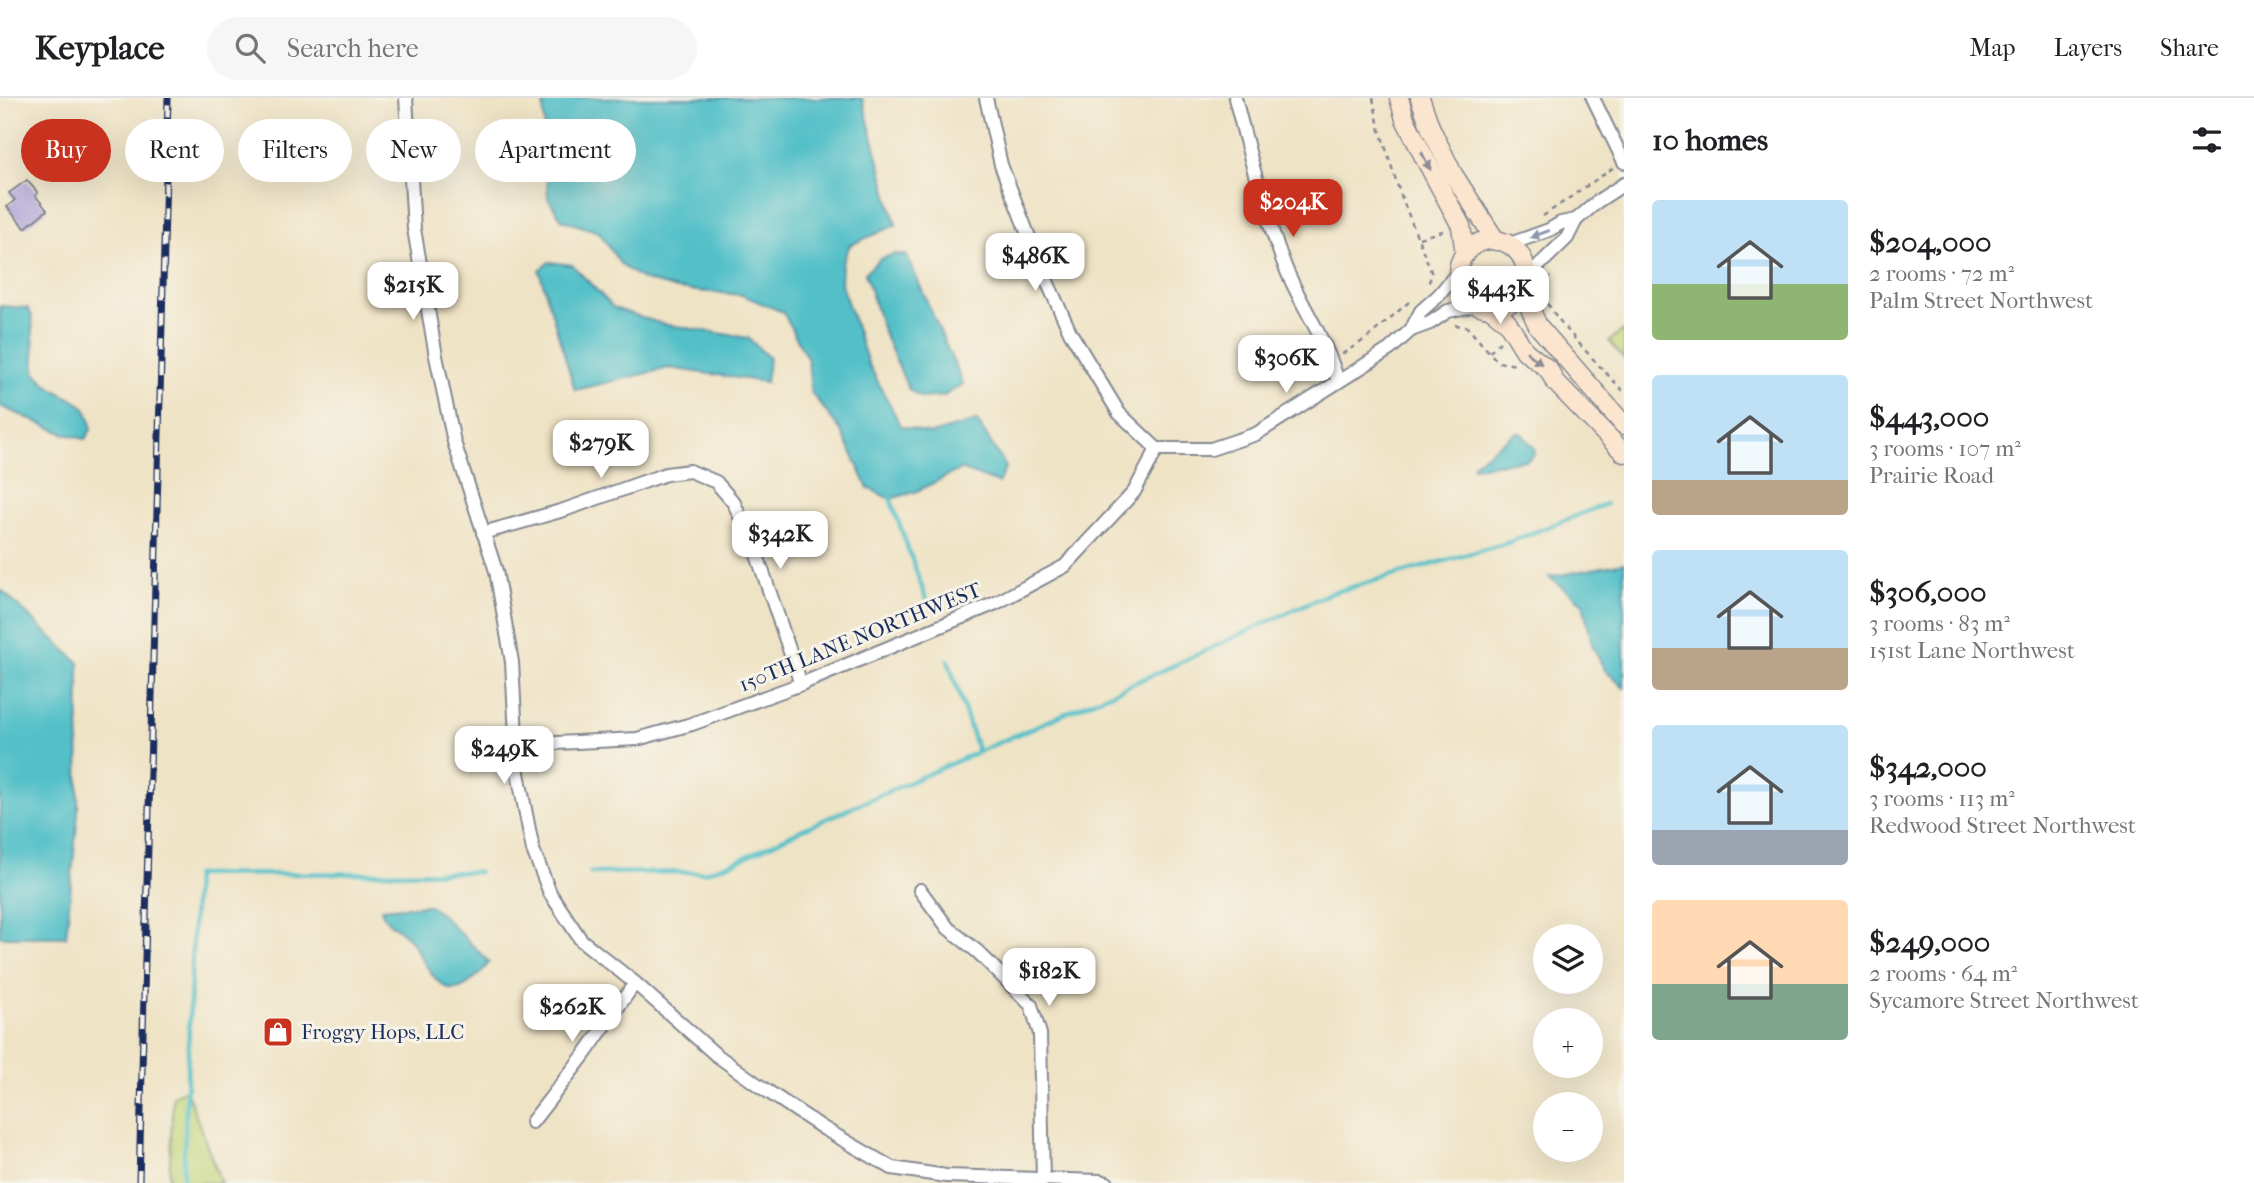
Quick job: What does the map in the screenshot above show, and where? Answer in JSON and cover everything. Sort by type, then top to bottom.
[{"type":"street","points":[[406,98],[414,229],[436,356],[454,442],[496,571],[512,662],[518,773],[533,850],[550,893],[581,940],[635,983],[715,1054],[761,1087],[892,1168],[946,1176],[1107,1183]]},
{"type":"street","points":[[986,98],[1001,165],[1041,268],[1070,332],[1119,413],[1157,449],[1211,449],[1256,434],[1390,349],[1411,330],[1421,311],[1458,272],[1465,254],[1461,226],[1405,119],[1399,98]]},
{"type":"street","points":[[1235,98],[1263,204],[1287,270],[1332,360],[1338,382]]},
{"type":"street","points":[[1420,98],[1431,130],[1453,174],[1503,242],[1521,256],[1525,266],[1528,306],[1538,326],[1624,425]]},
{"type":"street","points":[[1593,98],[1624,162]]},
{"type":"street","points":[[1411,330],[1430,323],[1447,311],[1484,306],[1500,307],[1510,303],[1567,238],[1576,220],[1624,184]]},
{"type":"street","points":[[1465,254],[1479,243],[1503,242],[1576,220]]},
{"type":"street","points":[[1458,272],[1463,291],[1507,322],[1525,351],[1549,370],[1555,382],[1624,453]]},
{"type":"street","name":"150TH LANE NORTHWEST","points":[[516,745],[637,739],[692,724],[801,684],[996,603],[1065,566],[1134,492],[1157,449]]},
{"type":"street","points":[[483,533],[564,510],[666,474],[690,471],[716,482],[734,503],[756,552],[801,684]]},
{"type":"street","points":[[920,890],[948,928],[978,952],[1031,1005],[1040,1034],[1043,1181]]},
{"type":"street","points":[[532,1122],[635,983]]},
{"type":"path","points":[[1332,360],[1366,339],[1428,286],[1432,274],[1400,194],[1373,98]]},
{"type":"path","points":[[1540,218],[1624,162]]},
{"type":"path","points":[[1554,269],[1544,283],[1544,296],[1556,314],[1624,392]]},
{"type":"path","points":[[1453,324],[1466,326],[1498,362],[1523,366]]},
{"type":"green space","points":[[1624,330],[1624,359],[1609,341]]},
{"type":"green space","points":[[186,1089],[221,1183],[169,1183],[173,1096]]},
{"type":"water","points":[[543,98],[862,98],[896,225],[850,245],[842,263],[841,284],[868,363],[901,426],[931,434],[977,421],[1006,467],[998,483],[961,469],[915,492],[890,499],[868,488],[842,432],[811,392],[808,360],[783,312],[742,295],[677,289],[642,279],[621,265],[599,232],[562,220],[548,198],[547,182],[636,182],[636,119],[544,119]]},
{"type":"water","points":[[894,254],[907,256],[963,384],[944,396],[922,398],[909,390],[883,331],[865,273],[880,259]]},
{"type":"water","points":[[549,262],[572,265],[614,308],[662,324],[748,338],[769,358],[766,382],[669,368],[575,390],[539,270]]},
{"type":"water","points":[[0,306],[28,308],[32,316],[35,372],[50,386],[84,407],[91,430],[85,439],[65,434],[0,406]]},
{"type":"water","points":[[1515,433],[1521,433],[1534,448],[1535,454],[1527,460],[1473,467],[1473,464]]},
{"type":"water","points":[[1624,563],[1624,688],[1604,669],[1592,644],[1583,603],[1549,577]]},
{"type":"water","points":[[0,589],[79,663],[78,813],[66,937],[0,937]]},
{"type":"water","points":[[428,905],[442,915],[489,962],[478,975],[460,988],[450,989],[434,977],[410,940],[389,922],[381,909]]},
{"type":"building","points":[[24,182],[29,182],[47,210],[25,228],[7,207],[15,200],[9,193]]},
{"type":"waterway","points":[[889,495],[926,599]]},
{"type":"waterway","points":[[590,873],[705,872],[737,861],[1328,594],[1507,543],[1606,504]]},
{"type":"waterway","points":[[948,660],[978,752]]},
{"type":"waterway","points":[[183,1183],[195,875],[479,872]]},
{"type":"railway","points":[[139,1183],[168,98]]},
{"type":"place","name":"Froggy Hops, LLC","points":[[278,1032]]}]
